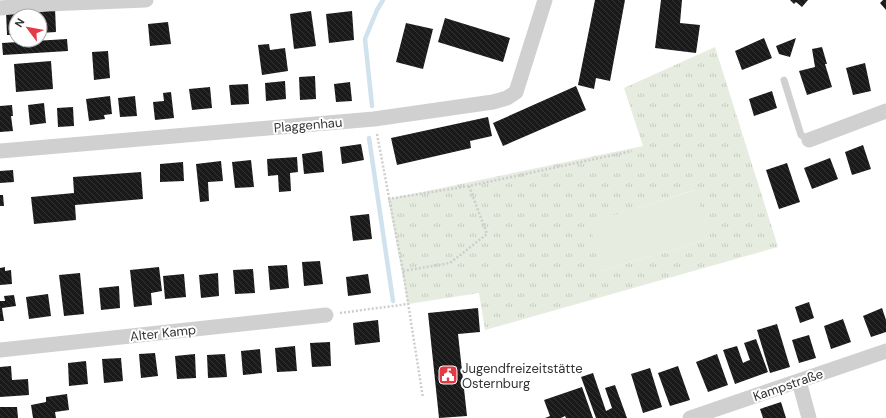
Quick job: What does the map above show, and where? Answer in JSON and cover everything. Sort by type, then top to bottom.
[{"type":"street","points":[[0,8],[47,2],[146,0]]},
{"type":"street","name":"Plaggenhau","points":[[0,151],[374,119],[493,102],[507,98],[516,92],[545,0]]},
{"type":"street","points":[[809,140],[886,111]]},
{"type":"street","name":"Alter Kamp","points":[[0,350],[326,315]]},
{"type":"street","name":"Kampstraße","points":[[690,418],[886,351]]},
{"type":"street","points":[[798,381],[809,418]]},
{"type":"lane","points":[[784,80],[801,135],[809,140]]},
{"type":"path","points":[[374,119],[403,272],[423,398]]},
{"type":"path","points":[[388,199],[469,186],[632,151]]},
{"type":"path","points":[[403,272],[450,263],[487,234],[469,186]]},
{"type":"path","points":[[326,315],[408,304]]},
{"type":"green space","points":[[715,47],[778,247],[485,330],[479,293],[408,304],[388,199],[643,146],[624,88]],"holes":[[[695,190],[710,238],[603,271],[589,223]]]},
{"type":"green space","points":[[696,190],[710,238],[603,271],[588,223]]},
{"type":"building","points":[[595,0],[625,0],[610,81],[596,78],[594,89],[578,85]]},
{"type":"building","points":[[661,0],[682,0],[680,23],[700,25],[696,53],[655,48]]},
{"type":"building","points":[[790,0],[808,0],[802,7],[796,2],[794,4]]},
{"type":"building","points":[[883,0],[886,0],[886,10],[880,3]]},
{"type":"building","points":[[48,8],[55,8],[56,32],[48,32]]},
{"type":"building","points":[[6,11],[8,11],[8,35],[7,35]]},
{"type":"building","points":[[311,11],[316,46],[294,49],[290,14]]},
{"type":"building","points":[[352,11],[354,40],[329,43],[326,14]]},
{"type":"building","points":[[445,18],[510,38],[503,62],[438,42]]},
{"type":"building","points":[[168,22],[171,44],[150,46],[148,24]]},
{"type":"building","points":[[406,23],[433,29],[423,69],[396,62]]},
{"type":"building","points":[[764,38],[772,58],[742,70],[735,51]]},
{"type":"building","points":[[796,38],[790,57],[779,54],[776,46]]},
{"type":"building","points":[[67,39],[68,51],[3,55],[2,43],[8,43],[8,48],[48,48],[48,40]]},
{"type":"building","points":[[269,44],[270,50],[285,48],[288,71],[262,75],[258,45]]},
{"type":"building","points":[[822,47],[827,64],[825,64],[832,87],[807,95],[799,71],[815,67],[812,49]]},
{"type":"building","points":[[108,51],[110,78],[94,80],[92,52]]},
{"type":"building","points":[[51,61],[53,89],[16,92],[14,64]]},
{"type":"building","points":[[865,63],[871,91],[853,95],[846,68]]},
{"type":"building","points":[[315,76],[316,99],[300,100],[299,77]]},
{"type":"building","points":[[285,81],[286,99],[266,101],[265,83]]},
{"type":"building","points":[[350,82],[352,101],[336,102],[334,84]]},
{"type":"building","points":[[248,84],[249,104],[231,105],[229,85]]},
{"type":"building","points":[[576,86],[586,110],[503,146],[493,123]]},
{"type":"building","points":[[210,87],[212,108],[192,110],[189,89]]},
{"type":"building","points":[[772,91],[777,108],[754,116],[749,99]]},
{"type":"building","points":[[171,92],[174,118],[155,120],[153,102],[164,101],[163,93]]},
{"type":"building","points":[[110,96],[112,114],[104,115],[105,119],[89,121],[86,99]]},
{"type":"building","points":[[135,96],[137,116],[120,117],[118,98]]},
{"type":"building","points":[[44,103],[46,123],[30,125],[28,105]]},
{"type":"building","points":[[12,105],[13,116],[11,116],[13,131],[0,132],[0,106]]},
{"type":"building","points":[[73,107],[74,126],[58,127],[57,108]]},
{"type":"building","points":[[488,117],[492,136],[470,141],[471,148],[397,165],[391,138]]},
{"type":"building","points":[[361,144],[364,160],[342,164],[340,147]]},
{"type":"building","points":[[863,145],[871,169],[852,175],[845,152]]},
{"type":"building","points":[[322,151],[324,172],[304,174],[302,154]]},
{"type":"building","points":[[297,157],[298,172],[290,173],[291,191],[279,192],[278,175],[268,176],[267,159]]},
{"type":"building","points":[[830,158],[838,179],[812,189],[804,168]]},
{"type":"building","points":[[251,160],[254,187],[235,188],[232,162]]},
{"type":"building","points":[[221,161],[223,181],[208,182],[209,201],[200,202],[196,164]]},
{"type":"building","points":[[183,162],[184,181],[160,182],[160,164]]},
{"type":"building","points":[[787,163],[800,202],[779,209],[766,170]]},
{"type":"building","points":[[13,170],[14,182],[0,183],[0,171]]},
{"type":"building","points":[[141,172],[143,199],[75,205],[76,220],[34,224],[31,197],[74,193],[73,177]]},
{"type":"building","points":[[0,195],[3,195],[4,206],[0,206]]},
{"type":"building","points":[[369,214],[372,239],[353,241],[350,216]]},
{"type":"building","points":[[320,261],[323,284],[304,286],[302,262]]},
{"type":"building","points":[[287,265],[289,288],[270,290],[268,266]]},
{"type":"building","points":[[5,267],[5,271],[11,270],[12,284],[0,285],[0,268]]},
{"type":"building","points":[[159,267],[162,291],[151,293],[152,305],[134,307],[130,270]]},
{"type":"building","points":[[253,269],[255,293],[235,294],[233,270]]},
{"type":"building","points":[[80,273],[84,314],[64,316],[59,275]]},
{"type":"building","points":[[218,273],[219,296],[201,298],[199,275]]},
{"type":"building","points":[[184,274],[186,297],[165,299],[163,276]]},
{"type":"building","points":[[368,274],[371,293],[348,296],[346,277]]},
{"type":"building","points":[[119,286],[120,308],[101,310],[99,288]]},
{"type":"building","points":[[48,294],[51,316],[29,319],[26,297]]},
{"type":"building","points":[[14,295],[16,306],[2,308],[4,321],[0,321],[0,301],[5,301],[4,296]]},
{"type":"building","points":[[809,302],[814,318],[800,323],[795,307]]},
{"type":"building","name":"Jugendfreizeitstätte Osternburg","points":[[478,308],[480,332],[458,334],[467,416],[439,418],[428,313]]},
{"type":"building","points":[[882,308],[886,320],[886,332],[871,337],[863,316]]},
{"type":"building","points":[[843,319],[851,342],[831,349],[824,326]]},
{"type":"building","points":[[378,320],[380,342],[355,345],[353,323]]},
{"type":"building","points":[[777,324],[790,367],[770,373],[757,330]]},
{"type":"building","points":[[809,335],[816,358],[799,363],[792,340]]},
{"type":"building","points":[[756,339],[768,372],[735,384],[723,350],[737,346],[743,363],[750,360],[744,343]]},
{"type":"building","points":[[330,342],[331,366],[312,367],[310,343]]},
{"type":"building","points":[[295,346],[297,371],[277,372],[275,348]]},
{"type":"building","points":[[260,349],[262,373],[243,375],[241,351]]},
{"type":"building","points":[[155,353],[158,376],[141,378],[139,354]]},
{"type":"building","points":[[195,354],[196,378],[177,379],[175,356]]},
{"type":"building","points":[[225,354],[227,377],[208,378],[207,355]]},
{"type":"building","points":[[717,354],[728,385],[708,392],[696,362]]},
{"type":"building","points":[[121,358],[123,381],[104,383],[102,359]]},
{"type":"building","points":[[86,361],[88,384],[69,386],[68,363]]},
{"type":"building","points":[[11,366],[12,380],[28,379],[29,395],[0,397],[0,367]]},
{"type":"building","points":[[678,366],[690,400],[670,406],[658,373]]},
{"type":"building","points":[[650,368],[662,407],[643,413],[631,374]]},
{"type":"building","points":[[593,373],[606,411],[612,408],[605,388],[615,385],[627,418],[596,418],[581,377]]},
{"type":"building","points":[[582,387],[593,418],[566,418],[565,416],[561,418],[545,418],[550,416],[544,400]]},
{"type":"building","points":[[67,394],[69,410],[55,412],[56,418],[33,418],[31,405],[46,402],[46,397]]},
{"type":"building","points":[[781,402],[786,418],[763,418],[760,409]]},
{"type":"building","points":[[0,407],[17,407],[18,418],[0,418]]},
{"type":"waterway","points":[[372,106],[365,39],[377,10],[383,0]]},
{"type":"waterway","points":[[369,138],[393,301]]},
{"type":"place","name":"Jugendfreizeitstätte Osternburg","points":[[448,375]]}]
